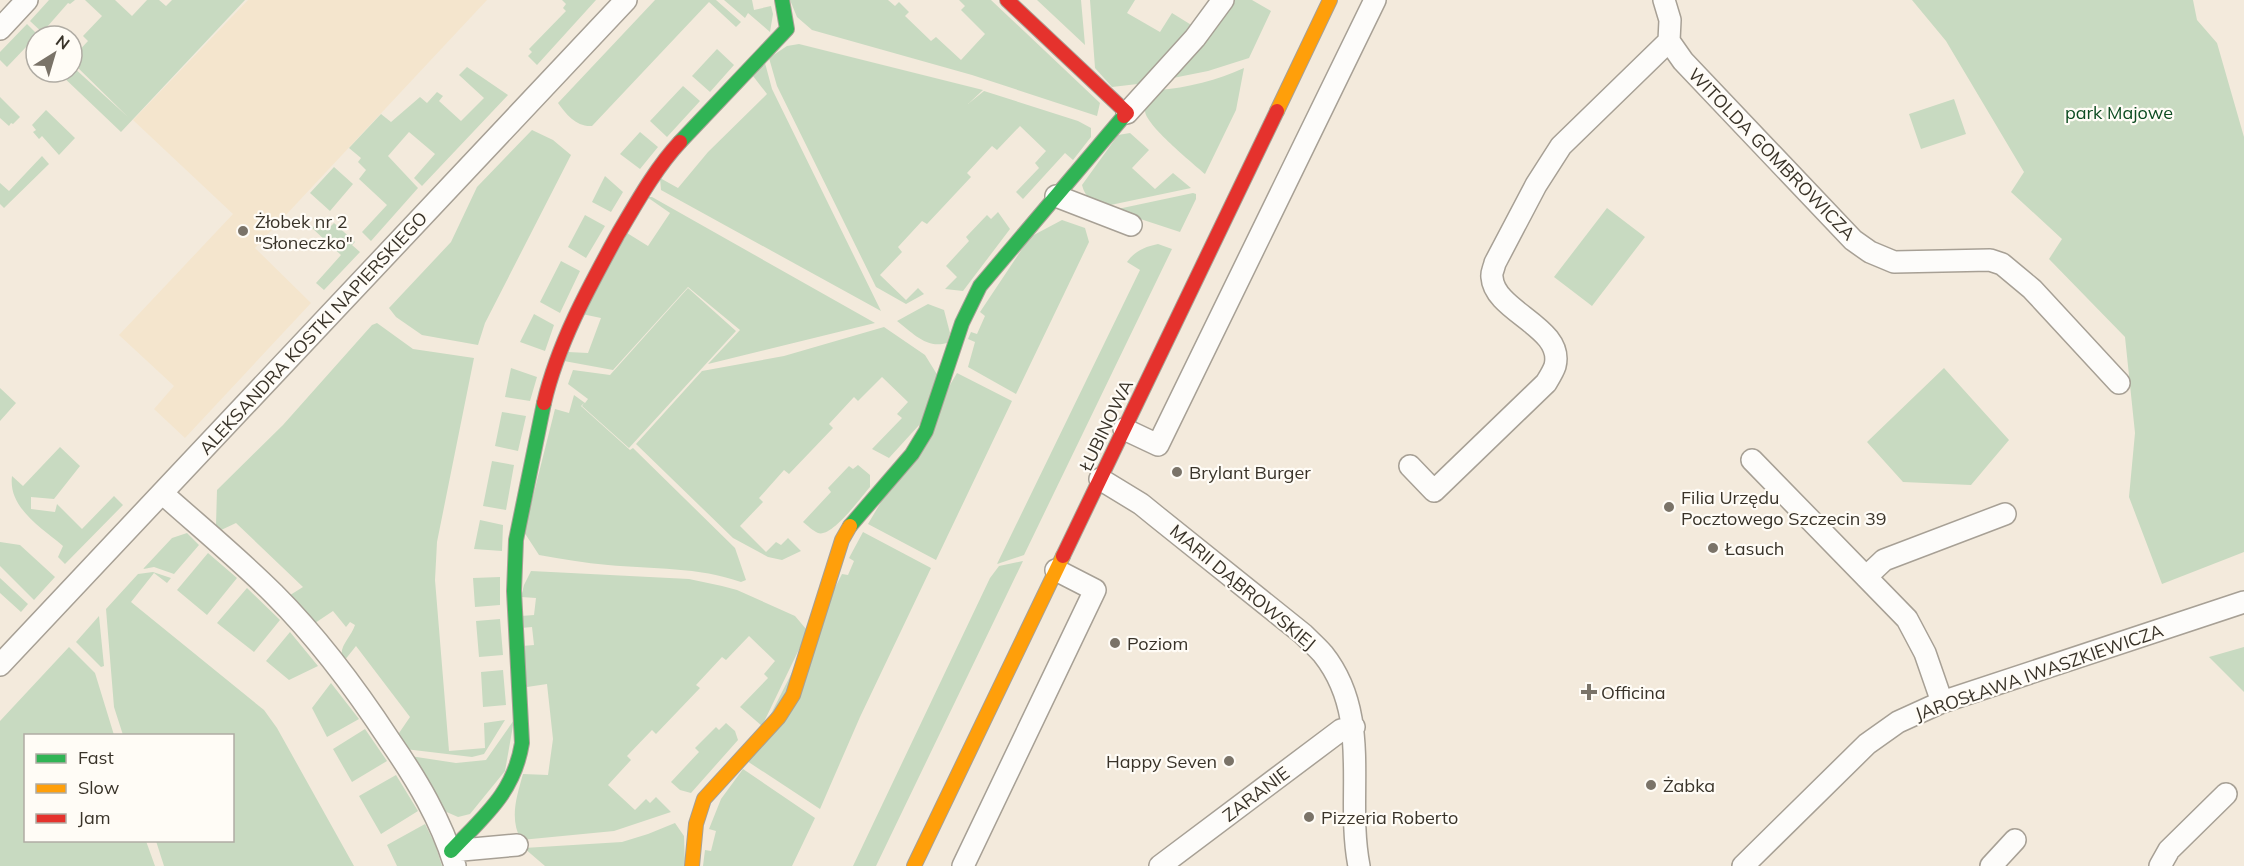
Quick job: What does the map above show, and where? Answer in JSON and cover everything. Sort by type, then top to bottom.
[{"type":"street","points":[[0,29],[27,0]]},
{"type":"street","name":"ALEKSANDRA KOSTKI NAPIERSKIEGO","points":[[0,665],[626,0]]},
{"type":"street","points":[[453,858],[502,797],[519,761],[522,743],[513,584],[516,540],[530,465],[548,390],[569,330],[602,263],[656,172],[677,145],[787,29],[782,0]]},
{"type":"street","points":[[1007,0],[1127,113]]},
{"type":"street","points":[[692,866],[696,824],[704,799],[779,717],[793,695],[842,540],[853,522],[912,454],[926,431],[962,323],[974,295],[991,270],[1195,38],[1223,0]]},
{"type":"street","name":"ŁUBINOWA","points":[[914,866],[1330,0]]},
{"type":"street","points":[[1124,429],[1158,445],[1375,0]]},
{"type":"street","points":[[1410,466],[1434,491],[1546,383],[1555,366],[1554,350],[1544,334],[1504,299],[1495,287],[1491,276],[1495,263],[1536,185],[1561,146],[1669,41],[1670,20],[1664,0]]},
{"type":"street","name":"WITOLDA GOMBROWICZA","points":[[1669,41],[1683,61],[1721,103],[1853,240],[1870,252],[1894,262],[1990,260],[2002,264],[2032,288],[2119,383]]},
{"type":"street","points":[[1056,196],[1131,225]]},
{"type":"street","points":[[1752,460],[1907,619],[1925,652],[1942,702]]},
{"type":"street","name":"MARII DĄBROWSKIEJ","points":[[1100,479],[1141,504],[1303,634],[1323,654],[1340,681],[1350,706],[1354,727],[1355,848],[1359,866]]},
{"type":"street","points":[[162,493],[274,594],[343,675],[369,709],[415,778],[430,805],[453,858]]},
{"type":"street","points":[[1866,577],[1884,560],[2005,514]]},
{"type":"street","points":[[963,866],[1095,590],[1056,570]]},
{"type":"street","name":"JAROSŁAWA IWASZKIEWICZA","points":[[1743,866],[1867,744],[1898,722],[1942,702],[2244,602]]},
{"type":"street","name":"ZARANIE","points":[[1160,866],[1341,730],[1354,727]]},
{"type":"street","points":[[2160,866],[2169,850],[2226,794]]},
{"type":"street","points":[[1991,866],[2015,840]]},
{"type":"street","points":[[453,858],[517,845]]},
{"type":"shaded area","name":"Żłobek nr 2 \"Słoneczko\"","points":[[248,0],[487,0],[255,248],[311,303],[185,438],[154,409],[174,386],[119,335],[233,214],[133,120]]},
{"type":"green space","points":[[49,0],[75,0],[68,3],[50,24],[33,24],[30,21]]},
{"type":"green space","points":[[85,0],[115,0],[132,16],[147,0],[159,0],[166,6],[172,0],[245,0],[121,132],[71,84],[84,84],[84,77],[128,117],[84,74],[84,45],[88,41],[84,35],[102,16]]},
{"type":"green space","points":[[562,0],[596,0],[537,65],[528,56],[532,52],[529,49],[566,11],[563,8],[566,4]]},
{"type":"green space","points":[[655,0],[716,0],[741,22],[736,27],[709,2],[592,126],[576,122],[558,103]]},
{"type":"green space","points":[[724,0],[752,0],[754,10],[771,6],[773,14],[770,32],[748,13],[745,18]]},
{"type":"green space","points":[[790,0],[888,0],[895,6],[899,2],[909,12],[905,16],[931,41],[936,37],[961,60],[985,34],[961,10],[965,6],[959,0],[991,0],[1100,103],[1097,116],[972,75],[812,30],[797,17]]},
{"type":"green space","points":[[1037,0],[1081,0],[1085,45]]},
{"type":"green space","points":[[1090,0],[1135,0],[1127,13],[1160,32],[1172,13],[1193,26],[1146,83],[1112,87],[1095,68]]},
{"type":"green space","points":[[1231,0],[1252,0],[1271,11],[1249,58],[1208,71],[1168,79]]},
{"type":"green space","name":"park Majowe","points":[[1912,0],[2193,0],[2197,20],[2217,43],[2244,137],[2244,552],[2162,584],[2129,497],[2135,433],[2125,337],[2049,259],[2062,239],[2011,192],[2024,172],[1946,41]]},
{"type":"green space","points":[[24,27],[24,49],[7,67],[0,60],[0,52]]},
{"type":"green space","points":[[799,44],[983,90],[968,104],[984,91],[1078,121],[1091,128],[1091,137],[1073,160],[1065,153],[1023,199],[1016,192],[1039,168],[1035,163],[1046,151],[1020,126],[997,150],[992,146],[967,173],[971,177],[927,224],[922,221],[898,247],[902,252],[880,275],[906,300],[918,288],[924,294],[906,304],[876,287],[777,86],[769,58],[787,46]]},
{"type":"green space","points":[[717,49],[734,65],[710,92],[692,76]]},
{"type":"green space","points":[[765,63],[772,89],[881,311],[661,190],[660,178],[678,188],[708,152],[767,94],[753,76]]},
{"type":"green space","points":[[467,67],[508,95],[422,186],[414,178],[435,154],[409,132],[388,156],[418,188],[371,241],[362,232],[387,205],[359,179],[366,170],[358,162],[361,158],[349,148],[381,114],[391,122],[420,97],[427,103],[437,92],[443,96],[439,101],[461,121],[484,98],[459,75]]},
{"type":"green space","points":[[1244,68],[1236,110],[1205,174],[1160,134],[1147,116],[1146,107],[1158,90],[1202,83]]},
{"type":"green space","points":[[683,86],[700,101],[667,137],[650,121]]},
{"type":"green space","points":[[0,97],[20,117],[9,126],[0,118]]},
{"type":"green space","points":[[1954,99],[1966,134],[1921,149],[1909,114]]},
{"type":"green space","points":[[46,110],[75,138],[59,155],[42,136],[39,139],[33,132],[36,130],[32,125]]},
{"type":"green space","points":[[532,130],[553,140],[571,155],[485,323],[478,345],[422,335],[396,317],[389,308],[451,242],[477,187]]},
{"type":"green space","points":[[640,132],[658,147],[640,169],[620,154]]},
{"type":"green space","points":[[1130,133],[1149,150],[1132,168],[1155,189],[1173,173],[1191,188],[1101,207],[1089,198],[1082,185],[1118,135]]},
{"type":"green space","points":[[42,156],[49,164],[4,208],[0,204],[0,183],[9,191]]},
{"type":"green space","points":[[334,167],[353,184],[330,211],[310,193]]},
{"type":"green space","points":[[605,176],[623,192],[611,212],[592,202]]},
{"type":"green space","points":[[1196,194],[1196,199],[1180,232],[1113,210]]},
{"type":"green space","points":[[647,197],[652,197],[875,323],[708,364],[740,330],[688,287],[613,370],[564,361],[568,352],[588,353],[601,318],[582,314],[627,233],[648,246],[670,213]]},
{"type":"green space","points":[[1607,208],[1645,237],[1592,306],[1554,277]]},
{"type":"green space","points":[[998,212],[1010,229],[963,291],[945,289],[957,277],[946,266],[969,241],[966,237],[987,215],[991,219]]},
{"type":"green space","points":[[585,215],[605,226],[586,258],[568,247]]},
{"type":"green space","points":[[321,220],[330,227],[334,223],[355,242],[352,245],[360,252],[324,290],[316,283],[341,255],[312,228]]},
{"type":"green space","points":[[1062,220],[1085,228],[1089,242],[1016,394],[968,367],[975,342],[968,339],[971,332],[977,334],[985,316],[980,312],[1030,237]]},
{"type":"green space","points":[[1158,244],[1172,249],[1024,555],[997,564],[1140,270],[1127,262],[1140,250]]},
{"type":"green space","points":[[561,261],[580,271],[560,313],[540,302]]},
{"type":"green space","points":[[688,288],[736,331],[629,448],[582,406],[584,403],[581,406],[630,450],[633,448],[735,548],[746,580],[741,582],[692,571],[599,564],[539,555],[524,532],[555,409],[569,413],[574,395],[585,403],[588,399],[568,384],[573,370],[610,375]]},
{"type":"green space","points":[[928,304],[944,310],[950,333],[947,343],[926,342],[897,321]]},
{"type":"green space","points":[[534,314],[554,325],[545,351],[520,342]]},
{"type":"green space","points":[[377,323],[413,349],[474,358],[437,542],[435,580],[449,751],[485,748],[484,723],[505,720],[484,754],[472,757],[405,749],[397,736],[410,717],[356,646],[344,661],[343,647],[355,625],[350,622],[346,627],[333,611],[315,623],[287,597],[303,587],[236,523],[219,531],[216,525],[217,490],[283,425],[372,325]]},
{"type":"green space","points":[[884,327],[925,355],[938,376],[921,423],[889,458],[872,449],[902,418],[897,414],[908,402],[882,377],[858,401],[854,397],[829,424],[833,428],[789,474],[784,470],[759,498],[763,502],[740,526],[766,552],[776,542],[781,545],[788,538],[801,551],[782,560],[768,557],[733,538],[636,444],[702,371],[784,356]]},
{"type":"green space","points":[[511,368],[537,377],[530,401],[505,397]]},
{"type":"green space","points":[[1944,368],[2009,440],[1971,485],[1903,482],[1867,442]]},
{"type":"green space","points":[[957,373],[1012,401],[936,560],[868,524]]},
{"type":"green space","points":[[0,388],[16,403],[0,421]]},
{"type":"green space","points":[[502,412],[526,416],[518,451],[495,446]]},
{"type":"green space","points":[[60,447],[80,466],[54,499],[31,497],[31,509],[55,512],[57,504],[82,529],[114,496],[123,505],[65,564],[58,557],[63,546],[28,516],[15,498],[12,487],[12,476],[23,486]]},
{"type":"green space","points":[[492,461],[514,465],[506,510],[483,506]]},
{"type":"green space","points":[[858,465],[870,475],[870,487],[846,516],[824,533],[816,532],[803,522],[831,492],[828,488],[849,466],[853,469]]},
{"type":"green space","points":[[480,520],[503,525],[502,551],[474,549]]},
{"type":"green space","points":[[863,532],[931,568],[860,717],[820,809],[747,761],[842,574],[848,575],[854,561],[849,558]]},
{"type":"green space","points":[[187,533],[199,545],[174,574],[154,567],[143,569],[172,538]]},
{"type":"green space","points":[[0,542],[20,545],[55,577],[34,600],[0,566]]},
{"type":"green space","points":[[208,553],[237,578],[207,615],[177,590]]},
{"type":"green space","points":[[1023,561],[876,866],[853,866],[990,578],[999,566]]},
{"type":"green space","points":[[531,571],[689,579],[722,586],[737,590],[795,616],[806,629],[804,639],[762,726],[740,707],[768,678],[764,674],[775,661],[749,636],[726,660],[722,657],[696,685],[700,688],[656,734],[652,730],[627,756],[631,760],[608,785],[635,810],[646,799],[650,803],[656,797],[671,812],[614,831],[521,840],[515,824],[515,815],[523,774],[548,775],[553,739],[547,684],[527,687],[522,646],[534,645],[532,627],[521,628],[521,616],[534,615],[536,598],[521,597]]},
{"type":"green space","points":[[153,572],[171,578],[167,583],[154,573],[131,602],[264,710],[277,728],[354,866],[164,866],[156,842],[234,842],[234,734],[123,734],[114,707],[106,609],[138,574]]},
{"type":"green space","points":[[500,577],[500,605],[475,607],[473,578]]},
{"type":"green space","points":[[0,578],[28,604],[21,612],[0,593]]},
{"type":"green space","points":[[247,588],[280,620],[254,652],[217,623]]},
{"type":"green space","points":[[99,616],[104,666],[101,667],[76,642]]},
{"type":"green space","points":[[500,619],[503,655],[479,657],[476,621]]},
{"type":"green space","points":[[290,632],[318,666],[289,680],[266,661]]},
{"type":"green space","points":[[69,647],[95,673],[114,734],[24,734],[24,842],[146,842],[155,866],[0,866],[0,721]]},
{"type":"green space","points":[[2244,647],[2244,692],[2209,657]]},
{"type":"green space","points":[[503,670],[506,705],[483,707],[481,672]]},
{"type":"green space","points":[[331,683],[359,719],[327,737],[312,708]]},
{"type":"green space","points":[[514,720],[505,771],[470,814],[458,817],[442,810],[410,756],[456,763],[486,760]]},
{"type":"green space","points":[[726,723],[735,731],[738,740],[691,793],[680,790],[671,782],[699,752],[695,748],[716,727],[719,730]]},
{"type":"green space","points":[[365,729],[387,761],[352,782],[333,749]]},
{"type":"green space","points":[[743,769],[815,818],[792,866],[703,866],[705,850],[711,851],[716,831],[709,829],[721,799]]},
{"type":"green space","points":[[396,775],[418,811],[381,834],[359,796]]},
{"type":"green space","points":[[675,823],[684,836],[685,866],[545,866],[524,848],[622,842]]},
{"type":"green space","points":[[425,824],[442,866],[397,866],[387,845]]},
{"type":"traffic: fast","points":[[680,142],[787,29],[782,0]]},
{"type":"traffic: fast","points":[[850,526],[912,454],[926,431],[962,323],[980,286],[1124,116]]},
{"type":"traffic: fast","points":[[451,851],[486,815],[505,790],[518,761],[522,743],[514,591],[516,540],[544,403]]},
{"type":"traffic: slow","points":[[1277,111],[1330,0]]},
{"type":"traffic: slow","points":[[692,866],[696,824],[704,799],[779,717],[793,695],[842,540],[850,526]]},
{"type":"traffic: slow","points":[[914,866],[1063,556]]},
{"type":"traffic: jam","points":[[1007,0],[1127,113],[1124,116]]},
{"type":"traffic: jam","points":[[1063,556],[1277,111]]},
{"type":"traffic: jam","points":[[544,403],[557,359],[596,274],[647,186],[662,163],[680,142]]},
{"type":"place","name":"Żłobek nr 2 \"Słoneczko\"","points":[[243,231]]},
{"type":"place","name":"Brylant Burger","points":[[1177,472]]},
{"type":"place","name":"Filia Urzędu Pocztowego Szczecin 39","points":[[1669,507]]},
{"type":"place","name":"Łasuch","points":[[1713,548]]},
{"type":"place","name":"Poziom","points":[[1115,643]]},
{"type":"place","name":"Officina","points":[[1589,692]]},
{"type":"place","name":"Happy Seven","points":[[1229,761]]},
{"type":"place","name":"Żabka","points":[[1651,785]]},
{"type":"place","name":"Pizzeria Roberto","points":[[1309,817]]}]
